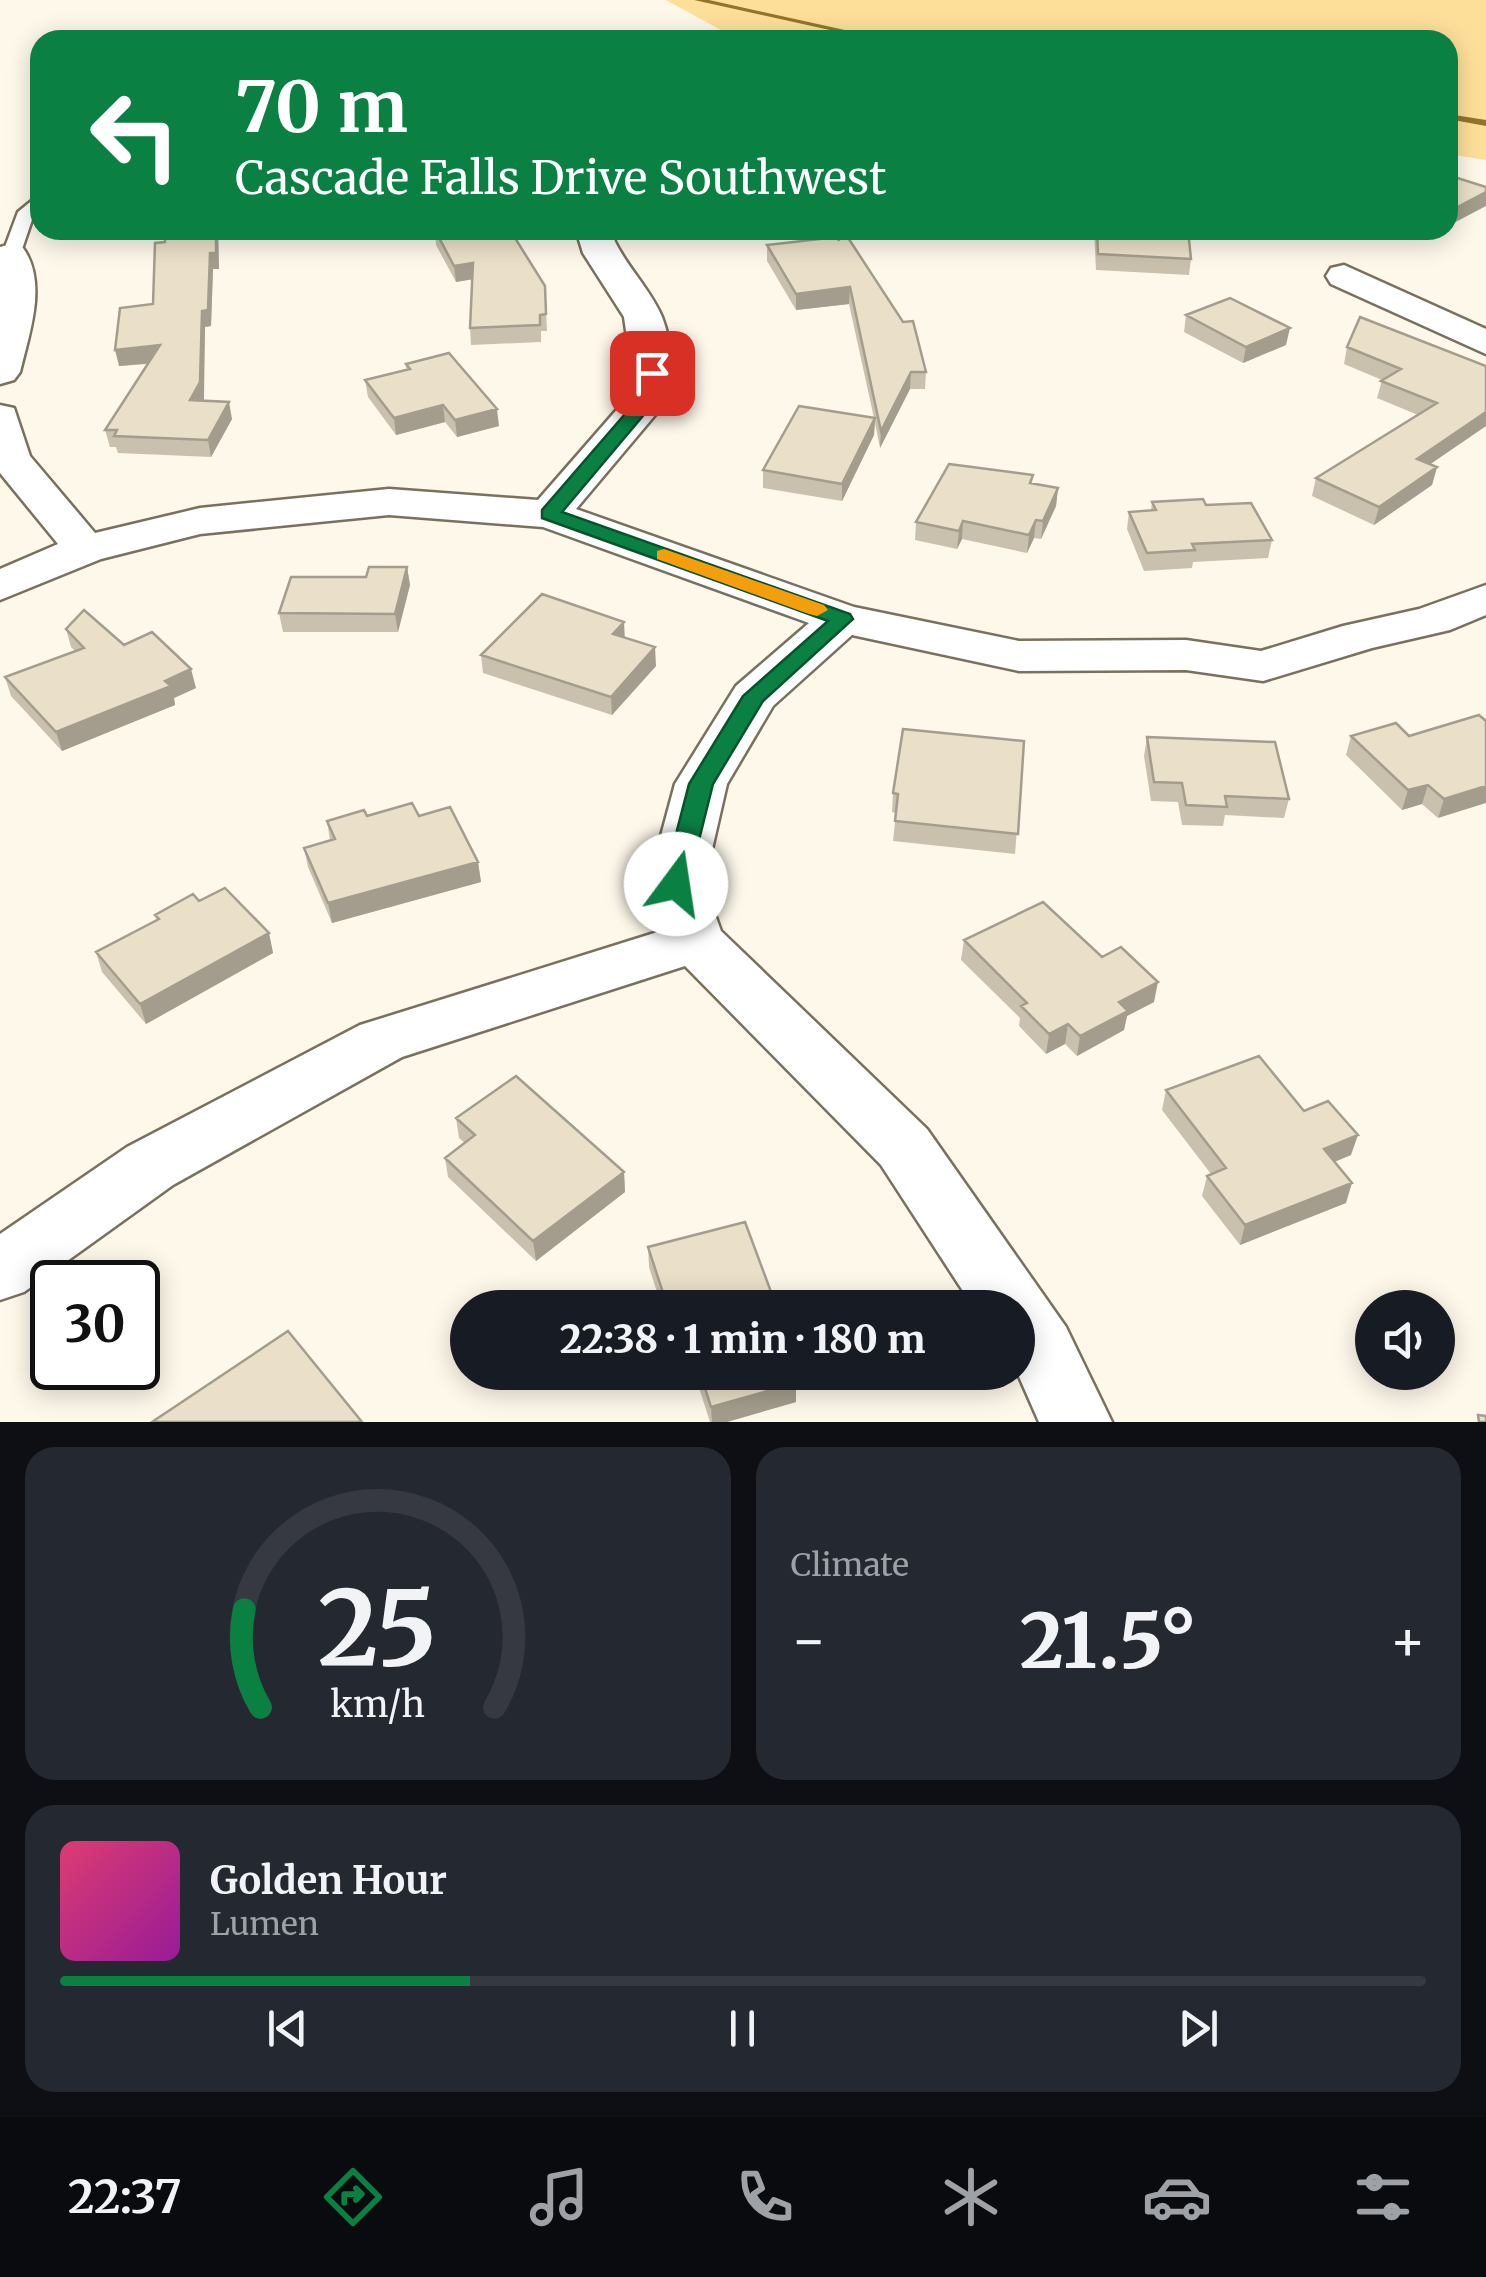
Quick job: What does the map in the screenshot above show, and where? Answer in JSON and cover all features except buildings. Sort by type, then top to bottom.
[{"type":"street","points":[[549,514],[647,400],[652,373],[644,317],[597,240]]},
{"type":"street","points":[[0,372],[18,302],[11,255]]},
{"type":"street","points":[[1344,276],[1486,343]]},
{"type":"street","points":[[0,418],[10,458],[85,548]]},
{"type":"street","points":[[0,586],[85,548],[200,520],[389,502],[549,514],[842,619],[1019,656],[1186,655],[1263,666],[1360,636],[1433,620],[1486,599]]},
{"type":"street","points":[[842,619],[754,696],[701,784],[676,884],[696,941],[904,1148],[1001,1290]]},
{"type":"street","points":[[0,1271],[150,1166],[381,1041],[696,941]]},
{"type":"street","points":[[1035,1340],[1076,1422]]},
{"type":"lane","points":[[11,255],[30,208]]},
{"type":"shaded area","points":[[666,0],[1486,0],[1486,160],[1458,156],[1458,30],[721,30]]},
{"type":"waterway","points":[[698,0],[839,30]]},
{"type":"waterway","points":[[1458,119],[1486,123]]},
{"type":"slow traffic","points":[[664,555],[817,610]]},
{"type":"route","points":[[652,373],[647,400],[549,514],[842,619],[754,696],[701,784],[676,884]]}]
